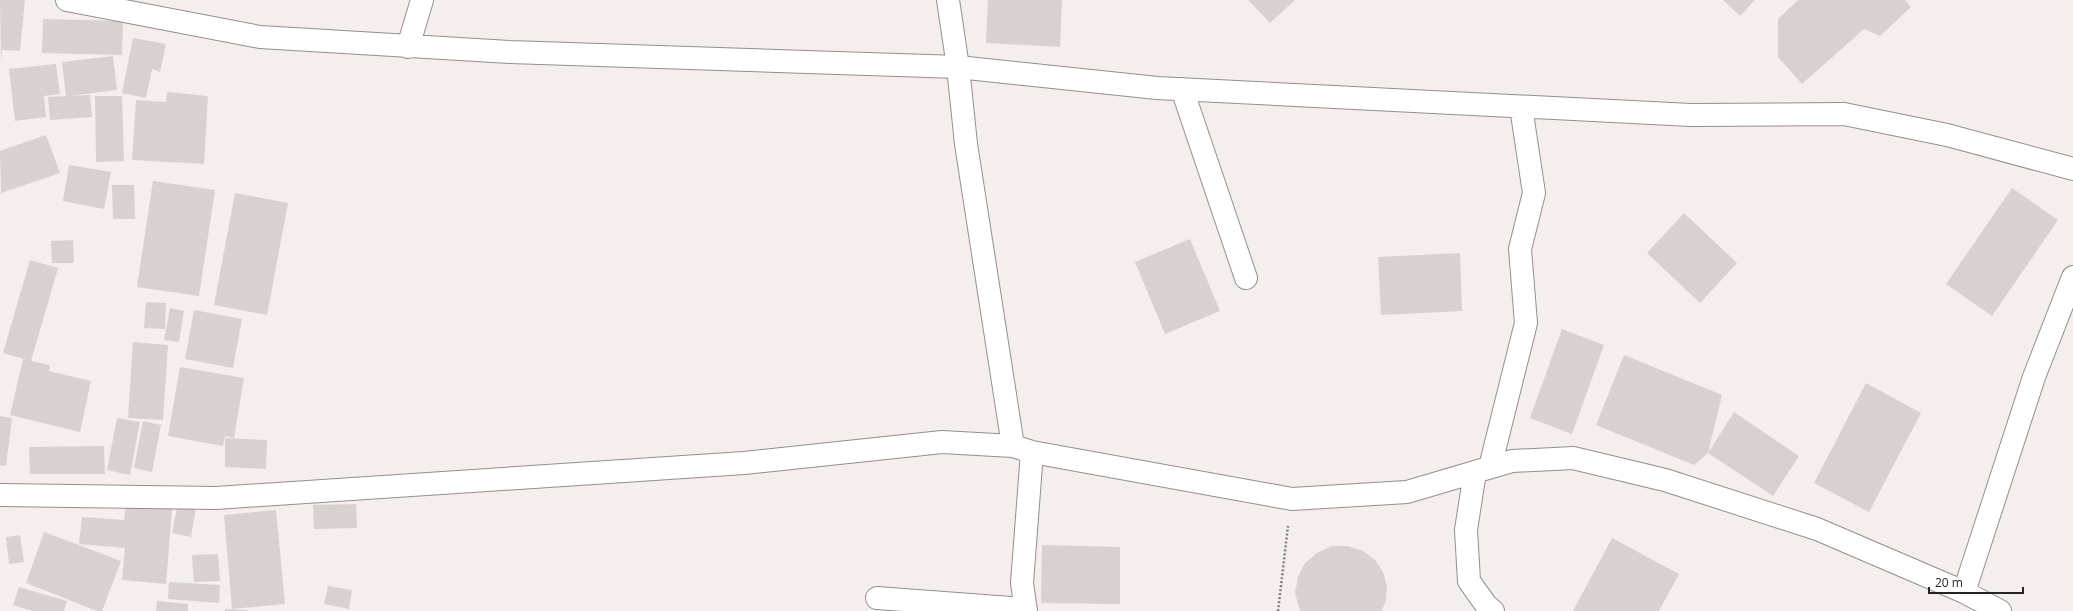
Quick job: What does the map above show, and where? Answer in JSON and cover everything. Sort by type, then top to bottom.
[{"type":"street","points":[[67,0],[260,37],[408,47],[526,53],[958,67],[1157,88],[1691,116],[1844,114],[1947,135],[2073,169]]},
{"type":"street","points":[[408,47],[422,0]]},
{"type":"street","points":[[877,598],[1026,610],[1022,583],[1022,449],[966,144],[958,67],[948,0]]},
{"type":"street","points":[[1182,89],[1246,278]]},
{"type":"street","points":[[1493,611],[1486,605],[1469,580],[1466,530],[1526,323],[1520,250],[1534,193],[1521,107]]},
{"type":"street","points":[[1964,592],[2034,377],[2073,276]]},
{"type":"street","points":[[0,495],[216,498],[744,463],[942,442],[1022,449],[1292,499],[1407,492],[1512,461],[1573,458],[1665,480],[1817,529],[1964,592],[2000,611]]},
{"type":"path","points":[[1278,611],[1292,499]]},
{"type":"building","points":[[0,0],[25,0],[20,51],[2,50],[1,62]]},
{"type":"building","points":[[988,0],[1062,0],[1060,47],[986,43]]},
{"type":"building","points":[[1248,0],[1295,0],[1270,23]]},
{"type":"building","points":[[1723,0],[1755,0],[1740,16]]},
{"type":"building","points":[[1798,0],[1905,0],[1911,7],[1880,36],[1864,29],[1802,84],[1778,57],[1778,19]]},
{"type":"building","points":[[43,19],[123,21],[122,55],[42,53]]},
{"type":"building","points":[[133,38],[166,44],[160,72],[152,69],[146,98],[122,93]]},
{"type":"building","points":[[113,56],[117,90],[69,96],[90,95],[92,117],[50,120],[48,97],[66,96],[62,62]]},
{"type":"building","points":[[56,64],[60,94],[44,96],[46,117],[15,121],[9,69]]},
{"type":"building","points":[[167,92],[208,96],[204,164],[132,160],[136,100],[166,102]]},
{"type":"building","points":[[95,96],[122,96],[124,161],[96,162]]},
{"type":"building","points":[[46,135],[60,173],[1,193],[0,151]]},
{"type":"building","points":[[69,165],[111,172],[104,209],[63,201]]},
{"type":"building","points":[[153,181],[215,190],[199,296],[137,287]]},
{"type":"building","points":[[112,185],[134,185],[135,219],[113,219]]},
{"type":"building","points":[[2012,188],[2058,220],[1992,316],[1946,284]]},
{"type":"building","points":[[235,193],[288,203],[267,315],[214,305]]},
{"type":"building","points":[[1684,213],[1737,263],[1700,303],[1647,253]]},
{"type":"building","points":[[1190,239],[1220,311],[1165,334],[1135,262]]},
{"type":"building","points":[[73,240],[74,263],[52,263],[51,241]]},
{"type":"building","points":[[1460,253],[1462,311],[1381,315],[1378,257]]},
{"type":"building","points":[[30,260],[58,268],[31,361],[50,365],[49,371],[91,381],[80,432],[10,415],[23,359],[28,360],[3,353]]},
{"type":"building","points":[[146,302],[166,303],[165,329],[144,328]]},
{"type":"building","points":[[170,308],[184,311],[179,342],[164,340]]},
{"type":"building","points":[[194,310],[242,319],[233,368],[185,359]]},
{"type":"building","points":[[1562,329],[1604,345],[1572,434],[1530,418]]},
{"type":"building","points":[[133,342],[168,345],[163,420],[128,418]]},
{"type":"building","points":[[1624,355],[1722,395],[1708,453],[1694,465],[1596,425]]},
{"type":"building","points":[[180,367],[244,378],[234,438],[225,436],[223,446],[168,436]]},
{"type":"building","points":[[1866,383],[1921,413],[1869,512],[1814,483]]},
{"type":"building","points":[[1734,412],[1799,456],[1773,496],[1708,453]]},
{"type":"building","points":[[0,416],[12,418],[6,466],[0,465]]},
{"type":"building","points":[[117,418],[140,422],[130,475],[107,470]]},
{"type":"building","points":[[143,421],[161,425],[152,472],[134,468]]},
{"type":"building","points":[[225,438],[267,440],[266,469],[225,467]]},
{"type":"building","points":[[104,446],[105,474],[30,474],[29,447]]},
{"type":"building","points":[[178,503],[196,507],[191,537],[172,533]]},
{"type":"building","points":[[356,504],[357,528],[314,529],[313,505]]},
{"type":"building","points":[[126,505],[172,509],[166,584],[122,580],[125,548],[79,544],[82,517],[124,520]]},
{"type":"building","points":[[276,510],[285,604],[232,609],[224,515]]},
{"type":"building","points":[[44,532],[121,561],[102,611],[97,611],[26,583]]},
{"type":"building","points":[[20,535],[24,562],[9,564],[6,537]]},
{"type":"building","points":[[1612,538],[1679,574],[1659,611],[1573,611]]},
{"type":"building","points":[[1042,545],[1120,547],[1120,604],[1041,603]]},
{"type":"building","points":[[1332,546],[1348,546],[1363,551],[1375,560],[1383,572],[1387,586],[1386,600],[1382,611],[1300,611],[1295,593],[1298,577],[1305,563],[1317,553]]},
{"type":"building","points":[[218,554],[220,581],[194,582],[192,555]]},
{"type":"building","points":[[169,582],[220,585],[219,603],[168,599]]},
{"type":"building","points":[[328,586],[352,590],[349,609],[324,604]]},
{"type":"building","points":[[19,587],[67,601],[64,611],[32,611],[13,605]]},
{"type":"building","points":[[157,601],[188,604],[188,611],[156,611]]},
{"type":"building","points":[[225,609],[248,610],[248,611],[225,611]]}]
